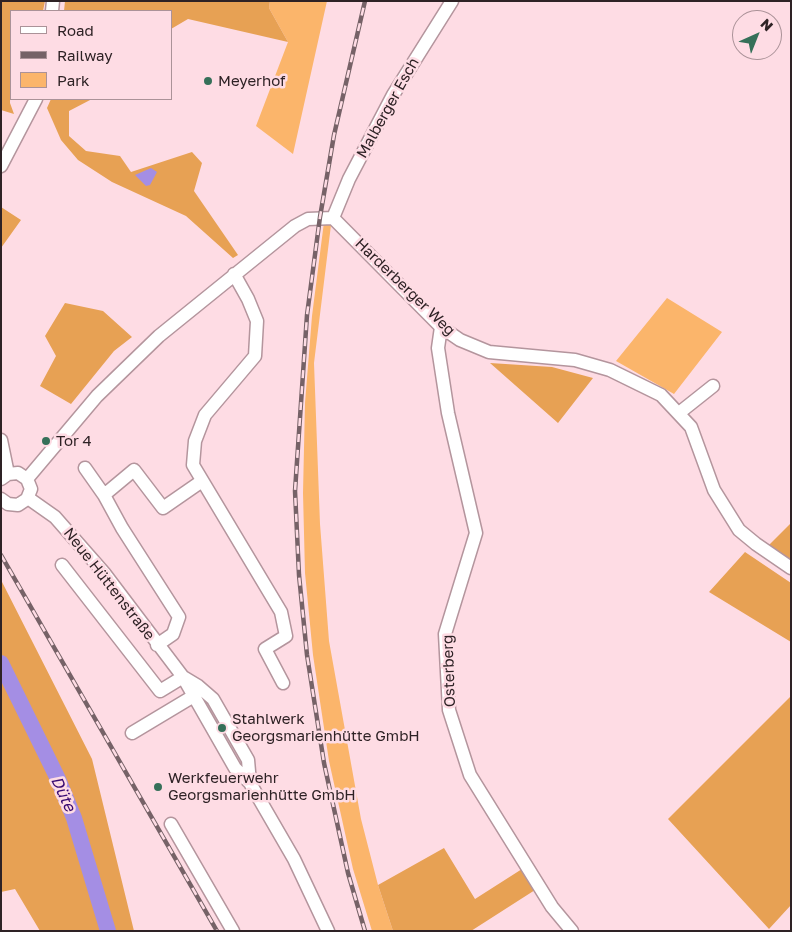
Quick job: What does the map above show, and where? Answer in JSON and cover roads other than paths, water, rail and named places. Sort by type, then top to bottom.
[{"type":"street","name":"Malberger Esch","points":[[334,218],[349,179],[393,95],[452,1]]},
{"type":"street","points":[[1,166],[35,100]]},
{"type":"street","points":[[27,479],[97,396],[159,336],[295,226],[308,219],[334,218]]},
{"type":"street","name":"Harderberger Weg","points":[[334,218],[441,327],[460,340],[490,352],[576,360],[610,370],[661,396],[691,427],[714,490],[734,522],[756,544],[791,568]]},
{"type":"street","points":[[234,274],[257,322],[255,356],[205,415],[198,430],[193,465],[281,612],[286,636],[265,648],[283,683]]},
{"type":"street","name":"Osterberg","points":[[441,327],[438,348],[448,413],[476,533],[445,634],[450,710],[470,775],[552,907],[572,931]]},
{"type":"street","points":[[679,413],[713,386]]},
{"type":"street","points":[[1,440],[5,476],[18,473],[27,479],[30,489],[28,498],[18,505],[2,501]]},
{"type":"street","points":[[85,468],[104,495],[122,528],[179,617],[173,634],[157,645]]},
{"type":"street","points":[[104,495],[134,470],[163,508],[202,481]]},
{"type":"street","name":"Neue Hüttenstraße","points":[[28,498],[55,517],[105,574],[183,677],[192,697],[234,768],[250,783],[294,859],[328,931]]},
{"type":"street","points":[[62,565],[160,691],[183,677]]},
{"type":"street","name":"Neue Hüttenstraße","points":[[183,677],[198,686],[213,699],[248,760],[250,783]]},
{"type":"street","points":[[132,734],[192,697]]},
{"type":"street","points":[[171,824],[234,931]]},
{"type":"waterway","name":"Düte","points":[[1,663],[58,779],[74,818],[108,931]]},
{"type":"railway","points":[[365,1],[334,135],[320,217],[307,315],[295,491],[299,575],[307,655],[324,763],[348,873],[365,931]]},
{"type":"railway","points":[[1,555],[217,931]]},
{"type":"place","name":"Meyerhof","points":[[208,81]]},
{"type":"place","name":"Tor 4","points":[[46,441]]},
{"type":"place","name":"Stahlwerk Georgsmarienhütte GmbH","points":[[222,728]]},
{"type":"place","name":"Werkfeuerwehr Georgsmarienhütte GmbH","points":[[158,787]]}]
